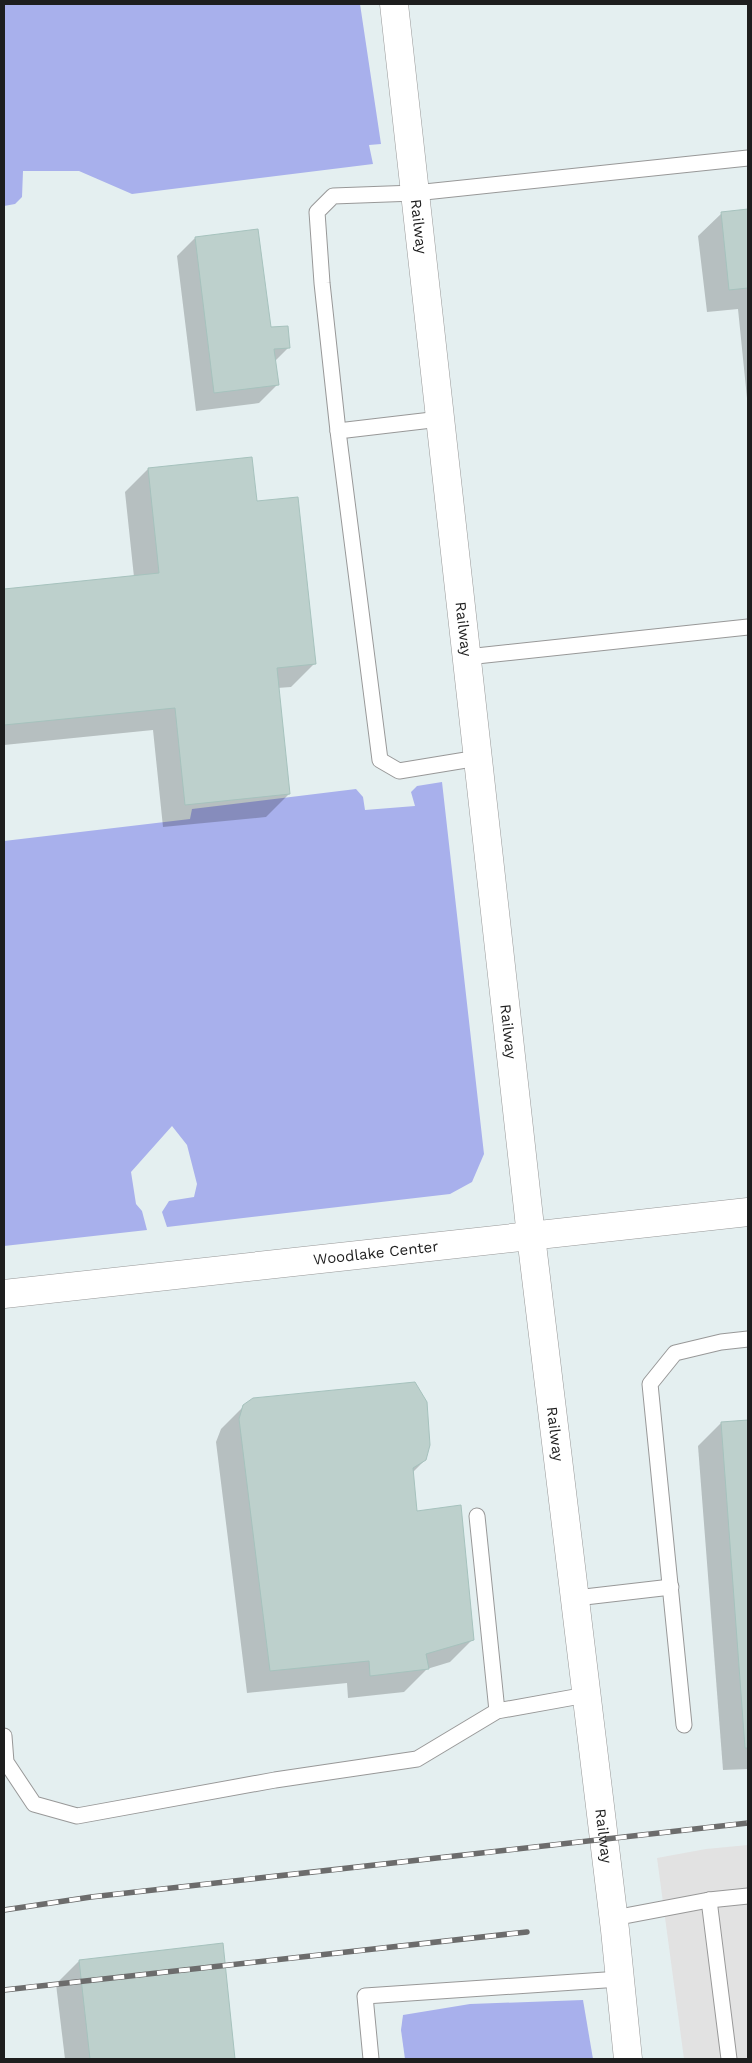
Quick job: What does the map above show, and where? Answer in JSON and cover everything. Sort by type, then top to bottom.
[{"type":"street","name":"Railway","points":[[394,4],[531,1236],[614,1918],[628,2059]]},
{"type":"street","name":"Woodlake Center","points":[[4,1294],[748,1212]]},
{"type":"lane","points":[[478,758],[399,771],[380,760],[338,431],[322,283],[317,212],[333,196],[415,193],[748,158]]},
{"type":"lane","points":[[338,431],[440,419]]},
{"type":"lane","points":[[467,657],[748,627]]},
{"type":"lane","points":[[684,1725],[650,1384],[675,1353],[721,1342],[748,1339]]},
{"type":"lane","points":[[477,1516],[498,1711]]},
{"type":"lane","points":[[576,1598],[671,1587]]},
{"type":"lane","points":[[4,1736],[6,1762],[34,1804],[77,1816],[275,1780],[417,1759],[498,1711],[586,1695]]},
{"type":"lane","points":[[614,1918],[709,1900],[748,1896]]},
{"type":"lane","points":[[709,1900],[728,2059]]},
{"type":"lane","points":[[371,2059],[365,1996],[620,1979]]},
{"type":"shaded area","points":[[4,4],[360,4],[381,144],[369,145],[373,164],[132,194],[79,171],[23,171],[22,197],[15,204],[4,206]]},
{"type":"shaded area","points":[[442,782],[484,1154],[472,1182],[450,1194],[167,1227],[162,1212],[169,1201],[194,1197],[197,1184],[187,1145],[172,1126],[131,1172],[136,1204],[142,1211],[147,1230],[4,1246],[4,841],[190,819],[192,809],[356,789],[363,797],[365,810],[415,806],[411,792],[417,786]]},
{"type":"shaded area","points":[[748,1845],[748,2059],[684,2059],[657,1858],[706,1849]]},
{"type":"shaded area","points":[[583,2000],[593,2059],[405,2059],[401,2030],[403,2015],[470,2004]]},
{"type":"building","points":[[748,209],[748,288],[729,290],[721,212]]},
{"type":"building","points":[[258,229],[271,327],[288,326],[290,348],[274,349],[279,385],[214,393],[195,237]]},
{"type":"building","points":[[252,457],[257,501],[298,497],[316,664],[277,668],[290,794],[185,805],[175,708],[4,725],[4,589],[159,573],[148,468]]},
{"type":"building","points":[[415,1382],[427,1402],[430,1445],[426,1460],[413,1468],[417,1511],[461,1505],[474,1640],[426,1654],[429,1669],[370,1676],[369,1661],[270,1671],[239,1419],[243,1405],[253,1398]]},
{"type":"building","points":[[748,1420],[748,1748],[745,1748],[721,1422]]},
{"type":"building","points":[[223,1943],[235,2059],[90,2059],[79,1960]]},
{"type":"railway","points":[[4,1910],[91,1897],[748,1823]]},
{"type":"railway","points":[[4,1990],[527,1932]]}]
